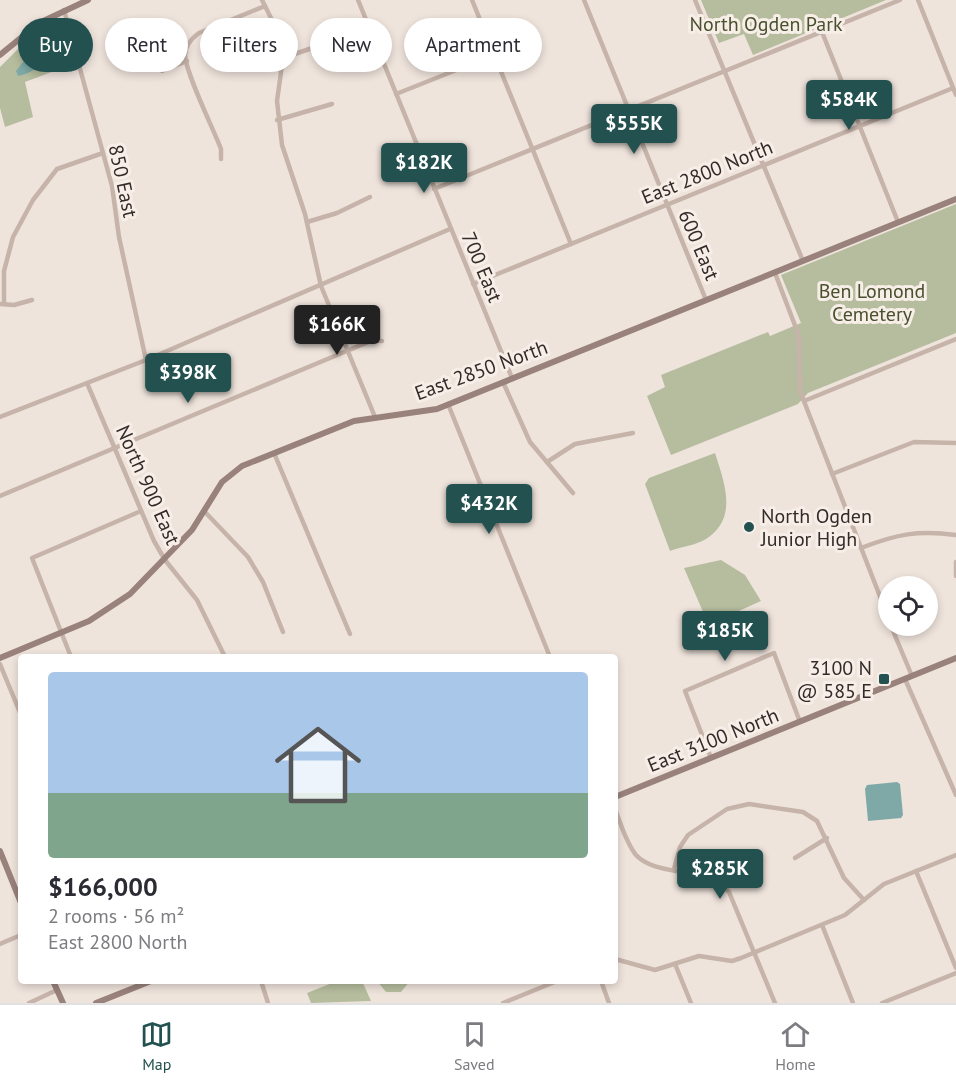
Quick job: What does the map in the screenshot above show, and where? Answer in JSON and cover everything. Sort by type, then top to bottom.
[{"type":"street","points":[[0,55],[24,34],[64,10],[88,0]]},
{"type":"street","points":[[262,0],[271,18]]},
{"type":"street","name":"700 East","points":[[358,0],[365,18]]},
{"type":"street","points":[[472,0],[479,18]]},
{"type":"street","name":"600 East","points":[[584,0],[706,300]]},
{"type":"street","points":[[695,0],[803,261]]},
{"type":"street","points":[[434,189],[900,0]]},
{"type":"street","points":[[918,0],[956,95]]},
{"type":"street","points":[[188,45],[192,38],[265,6]]},
{"type":"street","name":"850 East","points":[[64,10],[116,204],[119,237],[146,360]]},
{"type":"street","points":[[822,32],[898,222]]},
{"type":"street","points":[[188,64],[221,149],[221,159]]},
{"type":"street","points":[[281,72],[277,120],[282,145],[307,222],[321,286],[375,417]]},
{"type":"street","name":"700 East","points":[[387,72],[512,378]]},
{"type":"street","points":[[396,94],[451,72]]},
{"type":"street","points":[[501,72],[571,244]]},
{"type":"street","name":"East 2800 North","points":[[473,284],[953,88]]},
{"type":"street","points":[[277,120],[332,104]]},
{"type":"street","points":[[32,300],[14,305],[2,304],[4,272],[14,237],[33,200],[57,169],[103,153]]},
{"type":"street","points":[[307,222],[338,213],[370,197]]},
{"type":"street","name":"East 2850 North","points":[[0,658],[62,633],[98,616],[123,600],[165,560],[205,512],[217,489],[230,474],[336,427],[375,417],[426,412],[448,404],[956,199]]},
{"type":"street","points":[[0,417],[146,360],[450,229]]},
{"type":"street","points":[[775,273],[799,336],[799,384],[804,401],[878,591]]},
{"type":"street","points":[[804,401],[956,339]]},
{"type":"street","points":[[0,496],[373,340],[382,341]]},
{"type":"street","points":[[503,382],[530,442],[573,493]]},
{"type":"street","name":"North 900 East","points":[[87,383],[141,511],[165,560],[197,600],[224,654]]},
{"type":"street","points":[[448,404],[549,654]]},
{"type":"street","points":[[547,462],[575,444],[633,433]]},
{"type":"street","points":[[832,474],[914,442],[956,443]]},
{"type":"street","points":[[274,453],[350,634]]},
{"type":"street","points":[[70,654],[32,558],[141,511]]},
{"type":"street","points":[[205,512],[248,557],[263,582],[283,632]]},
{"type":"street","points":[[861,548],[894,535],[925,531],[956,535]]},
{"type":"street","points":[[956,562],[956,576]]},
{"type":"street","points":[[895,636],[956,795]]},
{"type":"street","points":[[711,758],[685,691],[774,653],[800,722]]},
{"type":"street","name":"East 3100 North","points":[[618,796],[956,658]]},
{"type":"street","points":[[0,664],[18,708]]},
{"type":"street","points":[[674,869],[680,848],[688,835],[727,809],[749,804],[803,812],[818,821],[844,878],[864,900]]},
{"type":"street","points":[[618,816],[630,846],[645,861],[720,882],[729,892],[775,1003]]},
{"type":"street","points":[[795,858],[827,838]]},
{"type":"street","points":[[0,851],[3,866],[18,897]]},
{"type":"street","points":[[618,960],[655,970],[699,956],[732,961],[845,915],[884,884],[956,855]]},
{"type":"street","points":[[882,1003],[956,970],[916,871]]},
{"type":"street","points":[[822,925],[853,1003]]},
{"type":"street","points":[[0,944],[18,936]]},
{"type":"street","points":[[675,964],[691,1003]]},
{"type":"street","points":[[54,984],[63,1003]]},
{"type":"street","points":[[96,1003],[137,984]]},
{"type":"street","points":[[262,984],[268,1003]]},
{"type":"street","points":[[503,1003],[549,984]]},
{"type":"street","points":[[602,984],[609,1003]]},
{"type":"street","points":[[29,1003],[57,990]]},
{"type":"green space","name":"North Ogden Park","points":[[701,0],[886,0],[753,55],[744,34],[719,43]]},
{"type":"green space","points":[[18,49],[18,72],[52,72],[25,82],[33,117],[5,127],[0,108],[0,67]]},
{"type":"green space","name":"Ben Lomond Cemetery","points":[[956,204],[956,333],[808,393],[798,404],[671,455],[647,396],[665,387],[661,375],[768,332],[770,336],[801,323],[781,275]]},
{"type":"green space","points":[[715,453],[725,487],[726,510],[723,521],[706,539],[670,551],[645,484],[649,478]]},
{"type":"green space","points":[[721,560],[745,575],[761,601],[712,623],[707,621],[684,568]]},
{"type":"green space","points":[[330,984],[363,984],[371,1001],[311,1003],[307,993]]},
{"type":"green space","points":[[379,984],[408,984],[401,992],[386,992]]},
{"type":"water","points":[[18,68],[18,72],[29,72],[18,76],[16,71]]},
{"type":"water","points":[[897,782],[900,784],[903,815],[901,818],[868,821],[865,789],[867,785]]},
{"type":"place","name":"North Ogden Junior High","points":[[749,527]]},
{"type":"place","name":"3100 N @ 585 E","points":[[884,679]]}]
